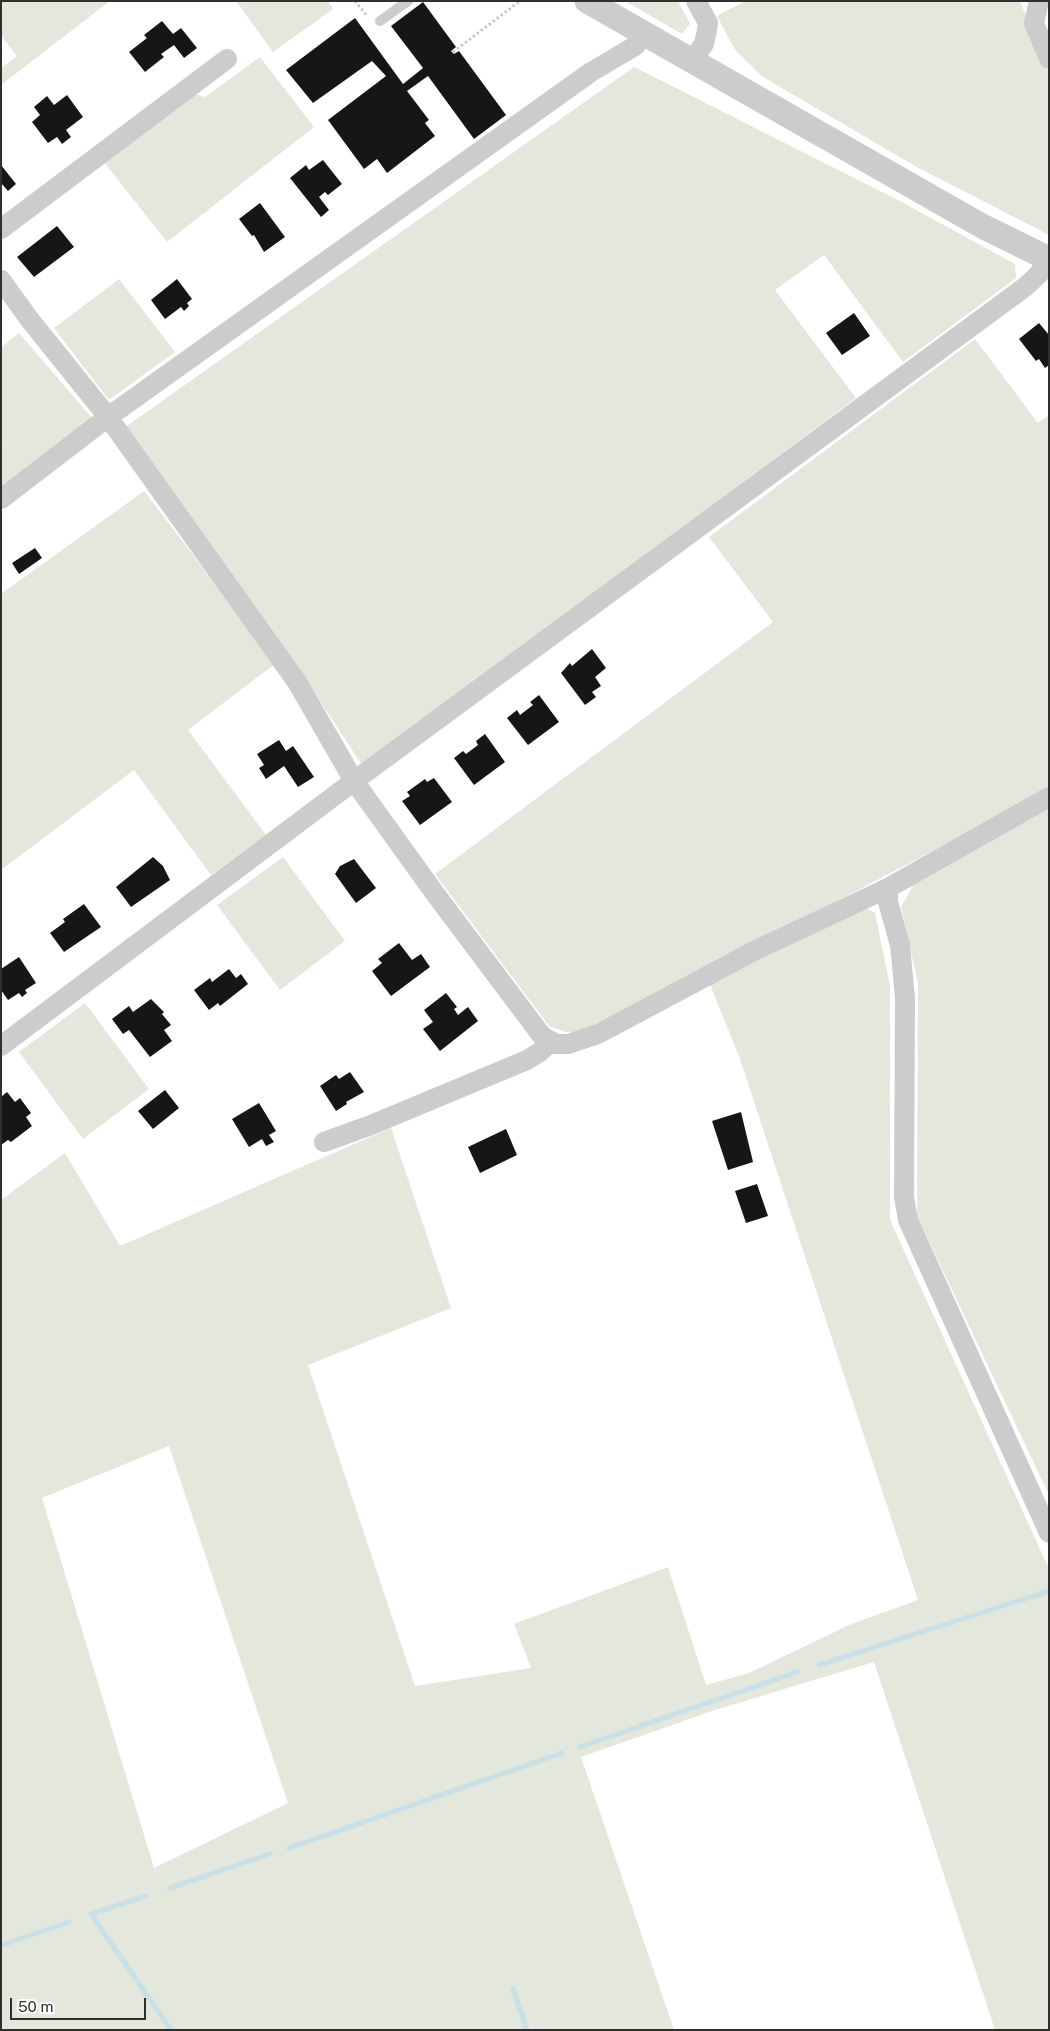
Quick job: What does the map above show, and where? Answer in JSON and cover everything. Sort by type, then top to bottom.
[{"type":"street","points":[[1,1046],[354,781],[1025,288],[1039,274],[1048,259],[982,226],[587,1]]},
{"type":"street","points":[[692,60],[704,44],[708,30],[708,23],[696,1]]},
{"type":"street","points":[[1039,1],[1034,23],[1049,59]]},
{"type":"street","points":[[1,499],[108,417],[591,72],[635,46],[644,34]]},
{"type":"street","points":[[1,229],[227,59]]},
{"type":"street","points":[[1,280],[30,320],[108,417],[297,682],[354,781],[521,1010],[542,1036],[551,1041],[568,1044],[598,1034],[754,950],[888,888],[1049,797]]},
{"type":"street","points":[[888,888],[888,902],[900,945],[905,998],[904,1197],[908,1220],[1049,1533]]},
{"type":"street","points":[[324,1142],[371,1125],[527,1060],[540,1052],[551,1041]]},
{"type":"lane","points":[[380,21],[408,1]]},
{"type":"path","points":[[453,52],[520,1]]},
{"type":"shaded area","points":[[1,1],[110,1],[1,85],[1,68],[17,56],[1,36]]},
{"type":"shaded area","points":[[236,1],[328,1],[333,9],[273,52]]},
{"type":"shaded area","points":[[625,1],[678,1],[690,24],[682,34]]},
{"type":"shaded area","points":[[745,1],[1020,1],[1049,74],[1049,235],[915,166],[763,77],[735,50],[717,16]]},
{"type":"shaded area","points":[[260,57],[314,127],[167,242],[104,162],[195,94],[205,97]]},
{"type":"shaded area","points":[[634,67],[898,200],[1015,264],[1016,278],[903,362],[824,255],[775,290],[856,398],[362,765],[295,663],[124,428]]},
{"type":"shaded area","points":[[119,279],[175,352],[109,400],[54,328]]},
{"type":"shaded area","points":[[19,333],[92,418],[1,487],[1,448],[3,447],[1,444],[1,347]]},
{"type":"shaded area","points":[[975,339],[1038,423],[1049,415],[1049,790],[585,1033],[566,1032],[549,1026],[435,874],[773,622],[709,537]]},
{"type":"shaded area","points":[[144,491],[276,663],[188,730],[266,835],[211,875],[134,770],[1,870],[1,594]]},
{"type":"shaded area","points":[[1049,805],[1049,1495],[917,1216],[918,983],[901,907],[914,884]]},
{"type":"shaded area","points":[[283,857],[345,941],[280,990],[217,905]]},
{"type":"shaded area","points":[[861,905],[875,913],[890,986],[890,1220],[1049,1569],[1049,2030],[995,2030],[874,1662],[715,1710],[581,1757],[674,2030],[1,2030],[1,1200],[65,1153],[120,1246],[391,1128],[451,1308],[308,1365],[415,1686],[531,1668],[514,1624],[668,1567],[706,1685],[749,1673],[849,1625],[918,1600],[739,1056],[708,980]],"holes":[[[169,1446],[288,1803],[154,1868],[42,1498]]]},
{"type":"shaded area","points":[[85,1003],[149,1089],[83,1139],[19,1052]]},
{"type":"building","points":[[423,2],[456,47],[451,51],[454,54],[459,51],[506,115],[474,139],[428,76],[407,91],[429,120],[425,123],[435,136],[387,173],[377,159],[364,169],[328,120],[386,76],[372,61],[313,103],[286,70],[355,18],[403,84],[423,68],[391,26]]},
{"type":"building","points":[[162,21],[173,34],[181,28],[197,48],[184,58],[174,45],[161,54],[164,57],[145,72],[129,52],[147,38],[144,35]]},
{"type":"building","points":[[67,95],[83,117],[66,130],[71,137],[62,144],[57,137],[48,143],[32,122],[40,115],[34,107],[47,96],[54,105]]},
{"type":"building","points":[[323,160],[342,184],[328,195],[325,192],[319,197],[329,210],[321,217],[290,178],[306,165],[309,170]]},
{"type":"building","points":[[1,165],[16,184],[8,191],[1,183]]},
{"type":"building","points":[[260,203],[285,237],[264,252],[254,235],[252,236],[239,219]]},
{"type":"building","points":[[57,226],[74,247],[34,277],[17,257]]},
{"type":"building","points":[[177,279],[192,299],[187,303],[189,306],[184,311],[181,307],[165,319],[151,300]]},
{"type":"building","points":[[854,313],[870,336],[842,355],[826,333]]},
{"type":"building","points":[[1039,323],[1049,335],[1049,365],[1045,368],[1039,359],[1036,361],[1019,339]]},
{"type":"building","points":[[35,548],[42,558],[19,574],[12,563]]},
{"type":"building","points":[[592,649],[606,668],[595,677],[601,686],[592,692],[596,697],[585,705],[561,673],[570,663],[572,666]]},
{"type":"building","points":[[539,695],[559,722],[528,745],[507,718],[517,710],[520,715],[533,705],[530,702]]},
{"type":"building","points":[[485,734],[505,762],[474,785],[454,758],[463,751],[466,754],[478,745],[476,741]]},
{"type":"building","points":[[279,740],[286,751],[293,746],[314,777],[298,787],[284,766],[266,779],[259,768],[264,765],[257,754]]},
{"type":"building","points":[[434,778],[452,802],[420,825],[402,801],[410,796],[407,792],[425,779],[427,782]]},
{"type":"building","points":[[153,857],[163,866],[170,880],[131,907],[116,887]]},
{"type":"building","points":[[354,859],[376,888],[356,903],[335,874],[340,866]]},
{"type":"building","points":[[84,904],[101,927],[64,952],[50,933],[65,922],[63,919]]},
{"type":"building","points":[[399,943],[412,960],[421,954],[430,967],[391,996],[372,971],[382,963],[378,959]]},
{"type":"building","points":[[19,957],[36,983],[25,990],[27,993],[22,997],[19,993],[8,1000],[1,990],[1,969]]},
{"type":"building","points":[[229,969],[236,978],[241,974],[248,984],[220,1006],[218,1003],[209,1010],[194,990],[210,978],[212,982]]},
{"type":"building","points":[[446,993],[457,1007],[454,1009],[458,1015],[468,1007],[478,1021],[440,1051],[423,1029],[433,1022],[424,1010]]},
{"type":"building","points":[[151,999],[164,1012],[162,1014],[171,1025],[164,1030],[172,1041],[150,1057],[129,1030],[123,1034],[112,1019],[129,1006],[133,1012]]},
{"type":"building","points":[[350,1072],[364,1092],[346,1102],[347,1104],[336,1111],[320,1086],[336,1075],[339,1079]]},
{"type":"building","points":[[165,1090],[179,1108],[153,1129],[138,1111]]},
{"type":"building","points":[[7,1092],[15,1102],[20,1098],[31,1113],[26,1117],[32,1126],[11,1142],[8,1140],[1,1145],[1,1097]]},
{"type":"building","points":[[259,1103],[276,1131],[269,1135],[274,1142],[266,1146],[262,1139],[249,1147],[232,1119]]},
{"type":"building","points":[[741,1112],[753,1162],[728,1170],[712,1121]]},
{"type":"building","points":[[506,1129],[517,1155],[480,1173],[468,1147]]},
{"type":"building","points":[[757,1184],[768,1216],[746,1223],[735,1191]]},
{"type":"waterway","points":[[819,1665],[1049,1591]]},
{"type":"waterway","points":[[580,1747],[797,1672]]},
{"type":"waterway","points":[[289,1848],[562,1753]]},
{"type":"waterway","points":[[170,1888],[270,1854]]},
{"type":"waterway","points":[[146,1896],[91,1914],[171,2030]]},
{"type":"waterway","points":[[2,1945],[69,1922]]},
{"type":"waterway","points":[[513,1989],[527,2030]]}]
